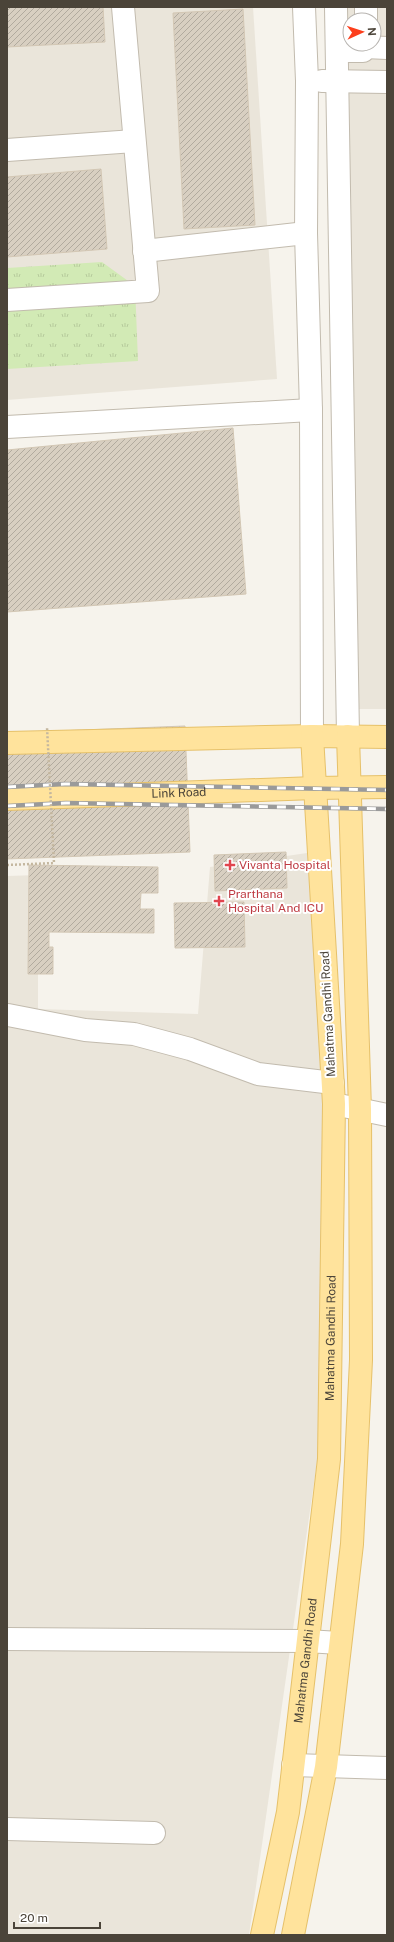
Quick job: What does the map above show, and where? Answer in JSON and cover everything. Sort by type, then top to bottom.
[{"type":"main road","points":[[7,743],[312,736],[387,737]]},
{"type":"main road","name":"Mahatma Gandhi Road","points":[[262,1935],[288,1812],[329,1459],[333,1093],[312,736]]},
{"type":"main road","points":[[293,1935],[326,1766],[339,1642],[352,1544],[361,1360],[360,1109],[348,736]]},
{"type":"main road","name":"Link Road","points":[[7,799],[315,788],[387,787]]},
{"type":"street","points":[[7,300],[148,291],[123,7]]},
{"type":"street","points":[[304,7],[307,81],[306,233],[311,410],[312,736]]},
{"type":"street","points":[[336,7],[336,81],[348,736]]},
{"type":"street","points":[[337,51],[342,51]]},
{"type":"street","points":[[307,81],[387,82]]},
{"type":"street","points":[[7,150],[134,141]]},
{"type":"street","points":[[144,251],[306,233]]},
{"type":"street","points":[[7,427],[311,410]]},
{"type":"street","points":[[8,1015],[85,1030],[134,1034],[190,1049],[258,1074],[333,1093],[360,1109],[387,1115]]},
{"type":"street","points":[[7,1639],[339,1642]]},
{"type":"street","points":[[293,1765],[387,1768]]},
{"type":"street","points":[[7,1829],[154,1833]]},
{"type":"path","points":[[7,865],[54,863],[47,727]]},
{"type":"shaded area","points":[[7,7],[253,7],[277,379],[7,400]]},
{"type":"shaded area","points":[[324,7],[387,7],[387,709],[355,709]]},
{"type":"shaded area","points":[[307,853],[341,1295],[249,1935],[7,1935],[7,876],[38,875],[38,1009],[198,1014],[210,867]]},
{"type":"green space","points":[[102,262],[135,286],[138,361],[7,369],[7,268]]},
{"type":"building","points":[[7,7],[103,7],[105,42],[7,47]]},
{"type":"building","points":[[243,9],[255,225],[184,229],[173,13]]},
{"type":"building","points":[[101,169],[107,249],[7,257],[7,177]]},
{"type":"building","points":[[233,428],[246,594],[7,612],[7,450]]},
{"type":"building","points":[[185,726],[190,852],[7,859],[7,733]]},
{"type":"building","points":[[286,852],[287,888],[215,891],[214,855]]},
{"type":"building","points":[[29,865],[158,867],[158,893],[141,893],[140,909],[154,909],[154,933],[49,932],[49,947],[53,947],[53,974],[28,974]]},
{"type":"building","points":[[244,902],[245,947],[175,948],[174,903]]},
{"type":"railway","points":[[7,787],[65,784],[387,790]]},
{"type":"railway","points":[[7,806],[66,803],[387,809]]},
{"type":"place","name":"Vivanta Hospital","points":[[230,865]]},
{"type":"place","name":"Prarthana Hospital And ICU","points":[[219,901]]}]
